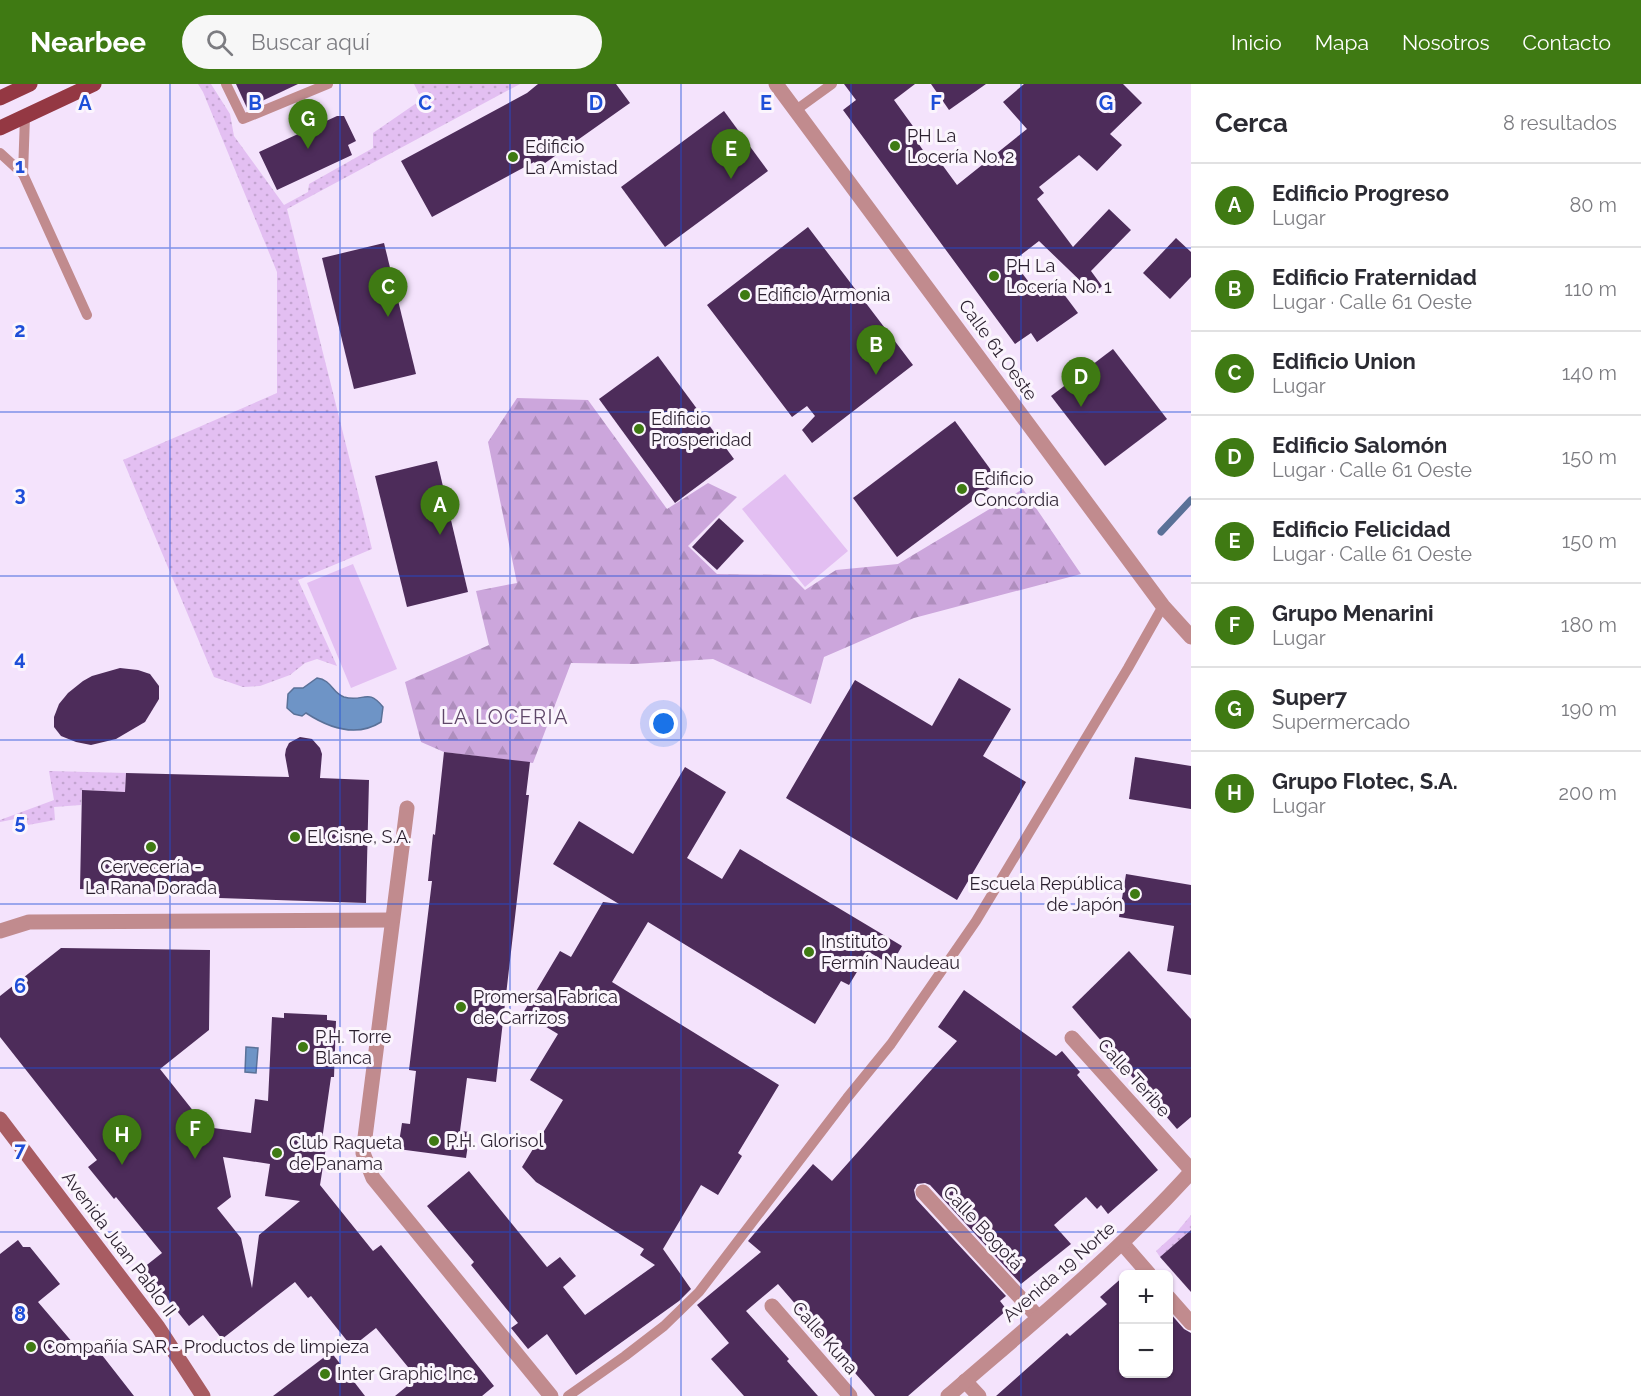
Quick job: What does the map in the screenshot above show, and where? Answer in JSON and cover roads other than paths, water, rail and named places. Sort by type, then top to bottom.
[{"type":"main road","points":[[0,98],[30,84]]},
{"type":"main road","points":[[0,128],[94,84]]},
{"type":"main road","name":"Avenida Juan Pablo II","points":[[0,1119],[158,1328],[203,1396]]},
{"type":"street","name":"Calle 61 Oeste","points":[[776,84],[1163,606],[1191,637]]},
{"type":"street","points":[[407,808],[363,1153],[374,1178],[551,1396]]},
{"type":"street","points":[[0,932],[29,922],[392,920]]},
{"type":"street","name":"Calle Teribe","points":[[1072,1038],[1191,1171]]},
{"type":"street","name":"Avenida 19 Norte","points":[[948,1396],[1122,1243],[1158,1209],[1191,1171]]},
{"type":"street","name":"Calle Bogotá","points":[[923,1191],[1038,1317]]},
{"type":"street","points":[[1122,1243],[1145,1270]]},
{"type":"street","points":[[1173,1303],[1191,1323]]},
{"type":"street","name":"Calle Kuna","points":[[772,1306],[850,1396]]},
{"type":"street","points":[[965,1381],[979,1396]]},
{"type":"lane","points":[[225,84],[243,119],[328,84]]},
{"type":"lane","points":[[796,110],[832,84]]},
{"type":"lane","points":[[23,174],[25,116]]},
{"type":"lane","points":[[0,153],[23,174],[87,315]]},
{"type":"lane","points":[[568,1396],[664,1326],[699,1292],[891,1044],[976,921],[1163,606]]},
{"type":"water","points":[[317,678],[326,681],[344,697],[369,697],[378,701],[383,707],[381,722],[372,727],[352,730],[333,727],[306,713],[302,716],[294,714],[287,708],[288,694],[294,688],[303,688]]},
{"type":"water","points":[[246,1047],[258,1048],[256,1073],[245,1072]]},
{"type":"waterway","points":[[1161,532],[1191,500]]},
{"type":"place","name":"PH La Locería No. 2","points":[[895,146]]},
{"type":"place","name":"Super7","points":[[308,149]]},
{"type":"place","name":"Edificio La Amistad","points":[[513,157]]},
{"type":"place","name":"Edificio Felicidad","points":[[731,179]]},
{"type":"place","name":"PH La Locería No. 1","points":[[994,276]]},
{"type":"place","name":"Edificio Armonia","points":[[745,295]]},
{"type":"place","name":"Edificio Union","points":[[388,317]]},
{"type":"place","name":"Edificio Fraternidad","points":[[876,375]]},
{"type":"place","name":"Edificio Salomón","points":[[1081,407]]},
{"type":"place","name":"Edificio Prosperidad","points":[[639,429]]},
{"type":"place","name":"Edificio Concordia","points":[[962,489]]},
{"type":"place","name":"Edificio Progreso","points":[[440,535]]},
{"type":"place","name":"El Cisne, S.A.","points":[[295,837]]},
{"type":"place","name":"Cervecería - La Rana Dorada","points":[[151,847]]},
{"type":"place","name":"Escuela República de Japón","points":[[1135,894]]},
{"type":"place","name":"Instituto Fermín Naudeau","points":[[809,952]]},
{"type":"place","name":"Promersa Fabrica de Carrizos","points":[[461,1007]]},
{"type":"place","name":"P.H. Torre Blanca","points":[[303,1047]]},
{"type":"place","name":"P.H. Glorisol","points":[[434,1141]]},
{"type":"place","name":"Club Raqueta de Panama","points":[[277,1153]]},
{"type":"place","name":"Grupo Menarini","points":[[195,1159]]},
{"type":"place","name":"Grupo Flotec, S.A.","points":[[122,1165]]},
{"type":"place","name":"Compañía SAR - Productos de limpieza","points":[[31,1347]]},
{"type":"place","name":"Inter Graphic Inc.","points":[[325,1374]]},
{"type":"district","name":"LA LOCERIA","points":[[505,717]]}]
